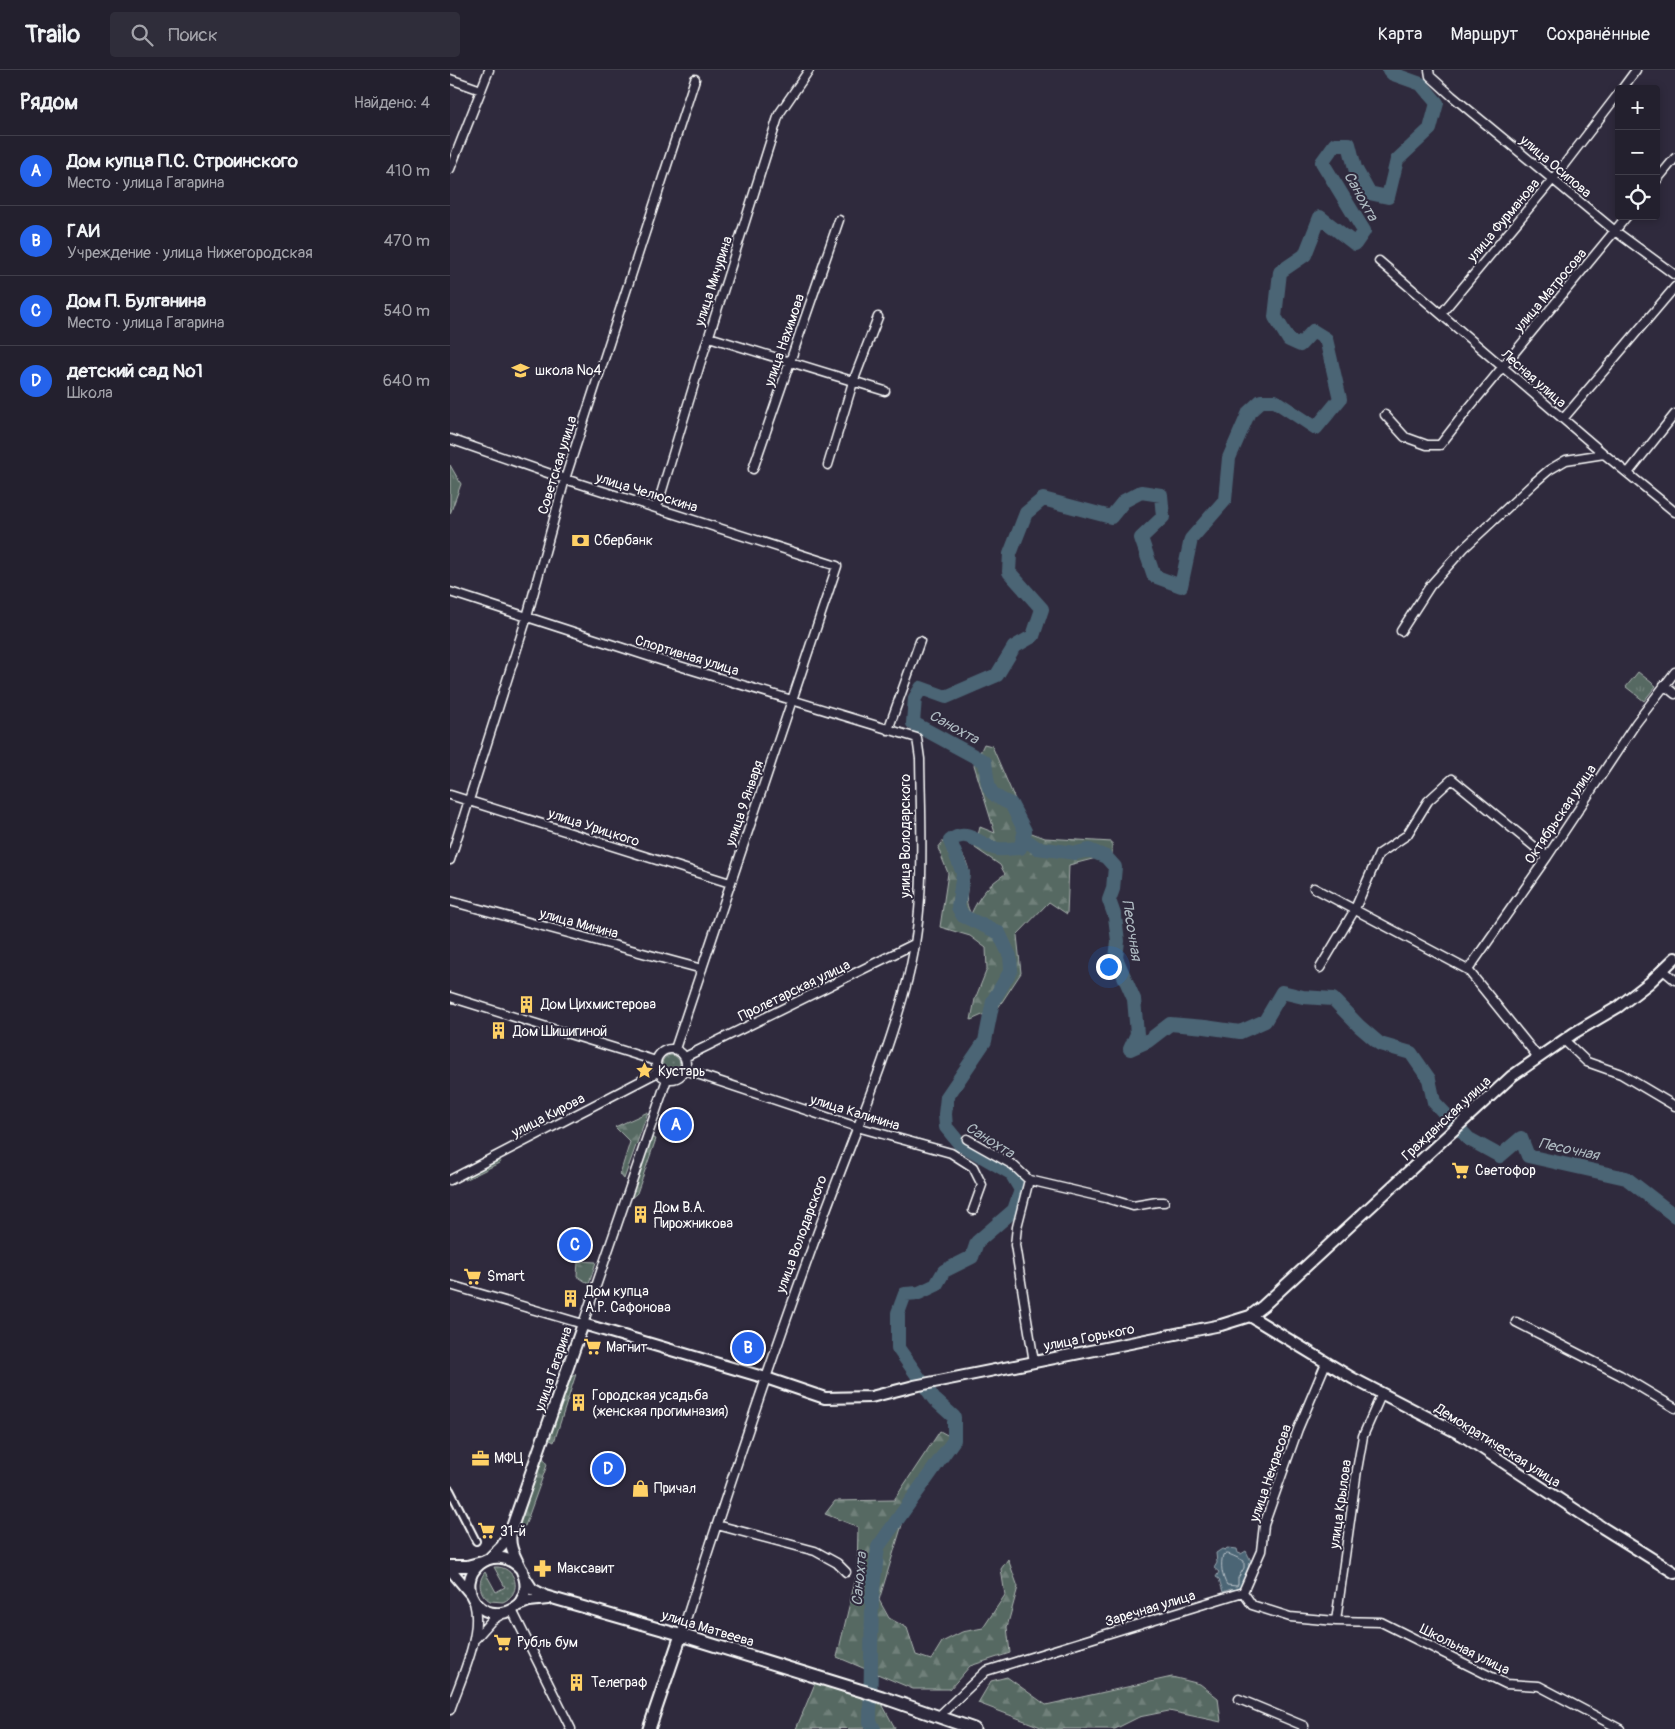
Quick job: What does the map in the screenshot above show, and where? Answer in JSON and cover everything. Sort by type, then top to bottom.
[{"type":"main road","name":"улица Матвеева","points":[[681,1636],[882,1696],[974,1729]]},
{"type":"main road","name":"улица Володарского","points":[[649,1729],[681,1636]]},
{"type":"street","points":[[450,169],[489,70]]},
{"type":"street","name":"улица Мичурина","points":[[657,508],[708,337],[779,114],[809,70]]},
{"type":"street","name":"улица Осипова","points":[[1429,70],[1430,76],[1452,96],[1615,231],[1675,275]]},
{"type":"street","points":[[1625,85],[1636,70]]},
{"type":"street","points":[[450,79],[481,90]]},
{"type":"street","name":"Советская улица","points":[[450,860],[527,617],[564,479],[695,79]]},
{"type":"street","name":"улица Фурманова","points":[[1441,314],[1553,179],[1615,98]]},
{"type":"street","points":[[1660,176],[1675,158]]},
{"type":"street","name":"улица Нахимова","points":[[753,469],[839,220]]},
{"type":"street","name":"улица Матросова","points":[[1386,416],[1405,437],[1427,445],[1440,445],[1624,220]]},
{"type":"street","name":"Лесная улица","points":[[1379,261],[1604,454],[1675,512]]},
{"type":"street","points":[[1563,419],[1675,287]]},
{"type":"street","points":[[828,465],[853,382],[878,317]]},
{"type":"street","points":[[708,337],[885,391]]},
{"type":"street","points":[[1628,473],[1675,414]]},
{"type":"street","name":"улица Челюскина","points":[[450,439],[564,479],[837,566]]},
{"type":"street","points":[[1401,631],[1436,580],[1464,548],[1535,482],[1549,470],[1566,460],[1604,454]]},
{"type":"street","name":"улица 9 Января","points":[[675,1049],[837,566]]},
{"type":"street","name":"Спортивная улица","points":[[450,592],[663,661],[917,738]]},
{"type":"street","points":[[888,730],[920,641]]},
{"type":"street","name":"Октябрьская улица","points":[[1468,970],[1547,857],[1636,723],[1675,672]]},
{"type":"street","points":[[1664,685],[1675,694]]},
{"type":"street","name":"улица Володарского","points":[[681,1636],[766,1378],[886,1048],[909,973],[922,886],[920,759],[917,738]]},
{"type":"street","points":[[1320,968],[1354,911],[1379,854],[1407,835],[1428,801],[1452,779],[1547,857]]},
{"type":"street","name":"улица Урицкого","points":[[450,795],[730,883]]},
{"type":"street","points":[[1314,888],[1354,911],[1468,970],[1538,1058]]},
{"type":"street","name":"улица Минина","points":[[450,902],[702,969]]},
{"type":"street","name":"Пролетарская улица","points":[[685,1058],[914,944]]},
{"type":"street","name":"Гражданская улица","points":[[1250,1316],[1270,1300],[1512,1076],[1564,1040],[1618,1007],[1675,958]]},
{"type":"street","points":[[1662,970],[1675,980]]},
{"type":"street","points":[[450,997],[656,1061]]},
{"type":"street","points":[[1564,1040],[1587,1062],[1621,1074],[1675,1106]]},
{"type":"street","points":[[675,1049],[681,1052],[685,1058],[685,1070],[676,1078],[667,1079],[658,1072],[656,1061],[661,1052],[675,1049]]},
{"type":"street","name":"улица Калинина","points":[[685,1070],[857,1127],[951,1153],[972,1167],[982,1185],[973,1210]]},
{"type":"street","name":"улица Кирова","points":[[450,1180],[658,1072]]},
{"type":"street","name":"улица Гагарина","points":[[512,1527],[667,1079]]},
{"type":"street","points":[[967,1138],[1013,1165],[1029,1180],[1133,1206],[1164,1202]]},
{"type":"street","points":[[1029,1180],[1017,1228],[1015,1245],[1034,1362]]},
{"type":"street","points":[[450,1285],[582,1324]]},
{"type":"street","name":"улица Горького","points":[[582,1324],[766,1378],[825,1398],[850,1398],[871,1397],[932,1382],[1221,1325],[1250,1316]]},
{"type":"street","name":"Демократическая улица","points":[[1250,1316],[1326,1363],[1462,1435],[1675,1573]]},
{"type":"street","points":[[1516,1322],[1620,1376],[1675,1408]]},
{"type":"street","name":"улица Некрасова","points":[[1244,1592],[1261,1551],[1264,1525],[1298,1429],[1326,1363]]},
{"type":"street","name":"улица Крылова","points":[[1336,1621],[1355,1480],[1363,1436],[1382,1393]]},
{"type":"street","points":[[450,1490],[476,1541]]},
{"type":"street","points":[[717,1525],[815,1551],[837,1563],[846,1572]]},
{"type":"street","points":[[450,1710],[473,1642],[477,1622],[470,1579],[477,1566],[502,1546],[512,1527]]},
{"type":"street","points":[[473,1642],[492,1620],[511,1609],[525,1594],[523,1574],[510,1546],[512,1527]]},
{"type":"street","points":[[450,1567],[467,1566],[497,1557],[509,1560],[516,1564],[532,1589],[537,1593],[554,1599]]},
{"type":"street","points":[[450,1567],[473,1597],[486,1610],[493,1613],[511,1609],[537,1599],[554,1599]]},
{"type":"street","points":[[1244,1592],[1252,1605],[1290,1617],[1336,1621]]},
{"type":"street","name":"Заречная улица","points":[[939,1716],[986,1671],[1244,1592]]},
{"type":"street","name":"улица Матвеева","points":[[554,1599],[681,1636]]},
{"type":"street","points":[[511,1609],[571,1729]]},
{"type":"street","name":"Школьная улица","points":[[1336,1621],[1381,1622],[1506,1684],[1539,1686],[1620,1729]]},
{"type":"street","points":[[1239,1699],[1306,1728]]},
{"type":"green space","points":[[450,465],[461,484],[450,514]]},
{"type":"green space","points":[[1638,672],[1656,686],[1644,701],[1626,687]]},
{"type":"green space","points":[[984,744],[992,746],[1029,832],[1045,838],[1112,842],[1112,854],[1069,865],[1067,914],[1049,902],[1017,935],[1021,973],[998,1008],[971,1020],[975,999],[987,969],[986,948],[970,936],[940,927],[948,873],[938,848],[948,835],[964,858],[969,872],[966,898],[971,914],[985,891],[1005,874],[1000,865],[975,848],[980,827],[995,833],[974,765]]},
{"type":"green space","points":[[671,1055],[677,1058],[680,1064],[677,1070],[671,1073],[665,1070],[662,1064],[665,1058]]},
{"type":"green space","points":[[648,1112],[624,1179],[620,1174],[630,1142],[615,1127]]},
{"type":"green space","points":[[650,1137],[656,1139],[637,1193],[629,1200]]},
{"type":"green space","points":[[500,1160],[501,1162],[465,1180],[464,1178]]},
{"type":"green space","points":[[578,1261],[596,1262],[589,1284],[577,1276]]},
{"type":"green space","points":[[576,1374],[554,1442],[548,1439],[567,1380]]},
{"type":"green space","points":[[940,1431],[958,1441],[905,1515],[879,1600],[889,1618],[907,1628],[916,1655],[931,1660],[942,1642],[962,1632],[983,1628],[1005,1595],[1001,1569],[1008,1559],[1018,1587],[1007,1627],[1010,1653],[970,1666],[950,1689],[913,1689],[837,1657],[857,1573],[858,1527],[825,1514],[835,1501],[894,1500]]},
{"type":"green space","points":[[543,1457],[547,1465],[525,1526],[516,1527],[539,1461]]},
{"type":"green space","points":[[494,1567],[508,1570],[515,1580],[514,1592],[510,1598],[503,1602],[490,1601],[483,1595],[480,1588],[482,1576],[485,1572],[496,1592],[505,1587]]},
{"type":"green space","points":[[1007,1677],[1046,1705],[1172,1677],[1200,1684],[1218,1698],[1221,1722],[1169,1711],[1139,1717],[1115,1729],[1046,1729],[978,1703],[991,1681]]},
{"type":"green space","points":[[816,1681],[882,1704],[895,1728],[796,1729]]},
{"type":"water","points":[[1227,1548],[1237,1549],[1238,1553],[1241,1554],[1246,1551],[1251,1561],[1248,1564],[1250,1568],[1243,1580],[1243,1588],[1234,1592],[1231,1589],[1223,1592],[1219,1579],[1216,1577],[1219,1572],[1214,1568],[1217,1563],[1216,1553]]},
{"type":"waterway","name":"Санохта","points":[[874,1729],[870,1722],[872,1598],[878,1547],[954,1440],[954,1417],[934,1399],[898,1348],[898,1313],[905,1294],[919,1293],[936,1285],[944,1271],[972,1257],[977,1242],[1014,1210],[1021,1190],[1011,1173],[959,1143],[946,1127],[945,1114],[947,1097],[985,1041],[993,1001],[1011,970],[1010,956],[999,933],[963,916],[958,907],[963,873],[950,841],[956,837],[968,836],[997,849],[1020,848],[1025,831],[1011,804],[992,793],[988,784],[985,762],[913,723],[915,698],[921,688],[946,697],[997,675],[1014,647],[1033,636],[1042,609],[1009,572],[1010,554],[1026,513],[1043,499],[1111,517],[1124,501],[1141,492],[1161,495],[1163,517],[1141,538],[1154,576],[1181,586],[1191,539],[1225,500],[1229,458],[1249,412],[1261,401],[1275,401],[1316,428],[1340,399],[1326,339],[1313,331],[1300,345],[1289,340],[1275,317],[1280,272],[1305,255],[1320,217],[1355,244],[1364,231],[1322,162],[1335,144],[1349,144],[1355,168],[1369,193],[1388,197],[1397,160],[1430,129],[1437,103],[1421,84],[1393,74],[1389,70]]},
{"type":"waterway","name":"Песочная","points":[[1023,838],[1037,848],[1076,853],[1089,850],[1106,857],[1115,867],[1113,889],[1109,900],[1115,917],[1118,941],[1116,958],[1134,999],[1137,1034],[1130,1049],[1148,1041],[1170,1024],[1240,1032],[1265,1021],[1282,992],[1303,997],[1333,999],[1359,1026],[1380,1044],[1411,1053],[1429,1079],[1434,1102],[1469,1139],[1500,1156],[1521,1138],[1528,1156],[1626,1178],[1675,1216]]},
{"type":"place","name":"школа №4","points":[[521,370]]},
{"type":"place","name":"Сбербанк","points":[[580,540]]},
{"type":"place","name":"Дом Цихмистерова","points":[[527,1004]]},
{"type":"place","name":"Дом Шишигиной","points":[[499,1031]]},
{"type":"place","name":"Кустарь","points":[[644,1071]]},
{"type":"place","name":"Дом купца П.С. Строинского","points":[[676,1125]]},
{"type":"place","name":"Светофор","points":[[1461,1170]]},
{"type":"place","name":"Дом В.А. Пирожникова","points":[[640,1215]]},
{"type":"place","name":"Дом П. Булганина","points":[[575,1245]]},
{"type":"place","name":"Smart","points":[[473,1276]]},
{"type":"place","name":"Дом купца А.Р. Сафонова","points":[[571,1299]]},
{"type":"place","name":"Магнит","points":[[592,1347]]},
{"type":"place","name":"ГАИ","points":[[748,1348]]},
{"type":"place","name":"Городская усадьба (женская прогимназия)","points":[[578,1403]]},
{"type":"place","name":"МФЦ","points":[[480,1458]]},
{"type":"place","name":"детский сад №1","points":[[608,1469]]},
{"type":"place","name":"Причал","points":[[640,1488]]},
{"type":"place","name":"31-й","points":[[486,1531]]},
{"type":"place","name":"Максавит","points":[[543,1568]]},
{"type":"place","name":"Рубль бум","points":[[503,1642]]},
{"type":"place","name":"Телеграф","points":[[577,1682]]}]
